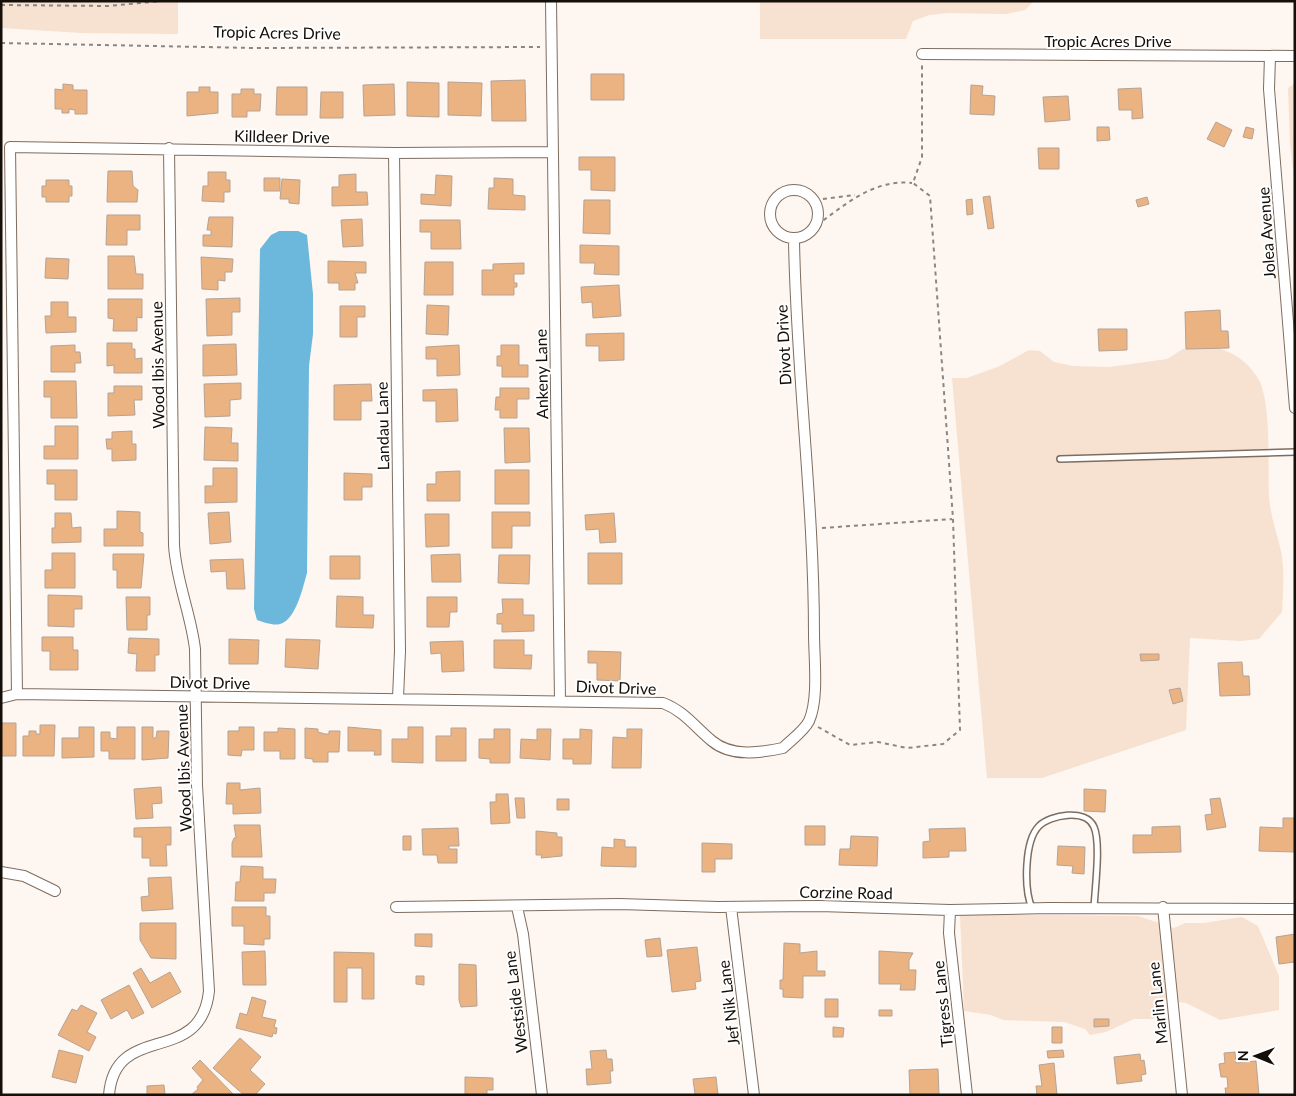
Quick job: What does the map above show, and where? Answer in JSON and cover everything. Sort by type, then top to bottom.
[{"type":"street","name":"Ankeny Lane","points":[[551,1],[560,701]]},
{"type":"street","name":"Tropic Acres Drive","points":[[922,54],[1295,56]]},
{"type":"street","name":"Jolea Avenue","points":[[1270,56],[1269,89],[1291,316],[1295,408]]},
{"type":"street","name":"Killdeer Drive","points":[[17,694],[10,148],[169,148],[394,153],[553,152]]},
{"type":"street","name":"Wood Ibis Avenue","points":[[109,1095],[114,1075],[132,1053],[143,1047],[182,1036],[193,1028],[208,1005],[209,991],[197,785],[193,634],[180,587],[174,545],[169,148]]},
{"type":"street","name":"Landau Lane","points":[[394,153],[400,651],[398,698]]},
{"type":"street","points":[[801,190],[814,200],[818,208],[817,225],[805,236],[794,240],[779,233],[773,227],[770,219],[772,205],[783,192],[801,190]]},
{"type":"street","name":"Divot Drive","points":[[1,698],[17,694],[663,703],[674,707],[712,742],[725,748],[743,752],[783,748],[808,722],[813,706],[814,673],[814,587],[795,304],[794,240]]},
{"type":"street","points":[[1,872],[24,876],[55,892]]},
{"type":"street","name":"Corzine Road","points":[[396,907],[517,907],[619,904],[731,907],[819,906],[950,910],[1032,908],[1295,909]]},
{"type":"street","name":"Westside Lane","points":[[517,907],[542,1095]]},
{"type":"street","name":"Jef Nik Lane","points":[[731,907],[754,1095]]},
{"type":"street","name":"Marlin Lane","points":[[1163,908],[1182,1095]]},
{"type":"street","name":"Tigress Lane","points":[[950,910],[949,933],[967,1095]]},
{"type":"lane","points":[[1060,459],[1295,452]]},
{"type":"lane","points":[[1032,908],[1027,893],[1029,848],[1033,834],[1037,827],[1048,819],[1073,816],[1086,818],[1094,826],[1096,846],[1094,908]]},
{"type":"path","points":[[1,5],[108,6],[162,1]]},
{"type":"path","name":"Tropic Acres Drive","points":[[1,43],[254,48],[552,47]]},
{"type":"path","points":[[913,183],[922,156],[922,54]]},
{"type":"path","points":[[808,722],[850,745],[878,742],[907,748],[943,744],[960,730],[953,519],[930,196],[913,183],[898,182],[857,195],[814,200]]},
{"type":"path","points":[[817,225],[857,195]]},
{"type":"path","points":[[810,529],[953,519]]},
{"type":"shaded area","points":[[1,1],[178,1],[178,34],[82,33],[1,28]]},
{"type":"shaded area","points":[[760,1],[1034,1],[1025,10],[1006,14],[948,13],[929,15],[913,21],[906,39],[760,39]]},
{"type":"shaded area","points":[[1295,83],[1295,187],[1290,144],[1288,88]]},
{"type":"shaded area","points":[[1202,345],[1228,352],[1243,361],[1255,374],[1264,393],[1269,454],[1269,496],[1283,566],[1282,612],[1259,639],[1240,641],[1190,638],[1186,730],[1042,778],[987,778],[952,378],[967,378],[1000,366],[1029,350],[1040,351],[1054,362],[1073,366],[1110,367],[1167,359],[1183,349]]},
{"type":"shaded area","points":[[960,914],[1138,916],[1174,928],[1185,923],[1204,923],[1242,917],[1258,926],[1279,976],[1279,1010],[1220,1020],[1186,1003],[1165,1000],[1154,1019],[1134,1019],[1106,1032],[1090,1035],[1085,1029],[1064,1022],[1003,1020],[991,1015],[964,1011]]},
{"type":"water","points":[[279,231],[298,231],[307,235],[313,294],[313,334],[309,366],[307,573],[295,610],[286,621],[280,624],[268,624],[257,620],[254,609],[260,249],[271,235]]},
{"type":"building","points":[[591,74],[624,74],[624,100],[591,100]]},
{"type":"building","points":[[525,80],[526,121],[492,121],[491,81]]},
{"type":"building","points":[[407,82],[439,83],[439,117],[407,116]]},
{"type":"building","points":[[448,82],[482,83],[481,116],[448,115]]},
{"type":"building","points":[[63,84],[73,85],[73,90],[87,90],[87,114],[75,114],[75,110],[69,109],[69,113],[62,113],[62,109],[55,109],[55,89],[63,90]]},
{"type":"building","points":[[394,84],[395,115],[364,116],[363,85]]},
{"type":"building","points":[[971,85],[983,86],[982,95],[995,96],[994,115],[970,114]]},
{"type":"building","points":[[199,87],[210,87],[210,92],[218,92],[218,113],[187,116],[187,92],[199,92]]},
{"type":"building","points":[[277,87],[307,87],[307,115],[276,115]]},
{"type":"building","points":[[1141,88],[1143,118],[1132,119],[1132,110],[1119,110],[1118,89]]},
{"type":"building","points":[[241,89],[254,89],[254,94],[261,94],[260,111],[247,111],[247,117],[232,117],[232,94],[241,94]]},
{"type":"building","points":[[321,92],[343,92],[343,118],[320,118]]},
{"type":"building","points":[[1068,96],[1070,120],[1045,122],[1043,97]]},
{"type":"building","points":[[1216,122],[1232,130],[1224,147],[1207,139]]},
{"type":"building","points":[[1097,127],[1109,127],[1110,140],[1097,141]]},
{"type":"building","points":[[1246,127],[1254,129],[1252,139],[1243,137]]},
{"type":"building","points":[[1038,148],[1059,148],[1059,169],[1039,169]]},
{"type":"building","points":[[579,157],[615,157],[615,191],[591,190],[591,170],[579,170]]},
{"type":"building","points":[[108,171],[132,171],[133,186],[138,190],[137,202],[107,202]]},
{"type":"building","points":[[208,172],[226,172],[226,180],[230,180],[230,192],[224,192],[224,202],[202,201],[203,186],[208,186]]},
{"type":"building","points":[[356,174],[356,192],[367,192],[368,205],[332,206],[332,187],[339,187],[339,175]]},
{"type":"building","points":[[436,175],[452,176],[451,206],[421,204],[421,194],[435,195]]},
{"type":"building","points":[[264,178],[280,178],[280,191],[264,191]]},
{"type":"building","points":[[494,178],[513,179],[513,195],[525,196],[525,210],[488,209],[489,188],[494,188]]},
{"type":"building","points":[[282,179],[300,180],[299,204],[289,203],[289,199],[280,199]]},
{"type":"building","points":[[46,180],[69,180],[69,186],[72,186],[72,196],[69,196],[69,202],[46,202],[46,197],[42,197],[42,186],[46,186]]},
{"type":"building","points":[[990,196],[994,228],[988,229],[983,197]]},
{"type":"building","points":[[1147,197],[1149,204],[1138,207],[1136,200]]},
{"type":"building","points":[[972,199],[973,214],[967,215],[966,200]]},
{"type":"building","points":[[584,200],[610,200],[610,234],[583,233]]},
{"type":"building","points":[[107,215],[140,215],[140,230],[127,230],[127,245],[106,245]]},
{"type":"building","points":[[209,217],[233,217],[232,247],[203,246],[203,235],[211,235],[211,230],[207,230]]},
{"type":"building","points":[[362,219],[363,246],[343,247],[341,220]]},
{"type":"building","points":[[420,220],[460,220],[461,249],[431,249],[431,232],[420,232]]},
{"type":"building","points":[[580,245],[619,246],[619,275],[594,274],[595,263],[580,263]]},
{"type":"building","points":[[108,256],[134,256],[136,274],[143,274],[143,289],[108,289]]},
{"type":"building","points":[[201,257],[233,259],[232,272],[225,272],[225,281],[218,280],[218,290],[202,289]]},
{"type":"building","points":[[46,258],[69,259],[68,279],[45,278]]},
{"type":"building","points":[[328,261],[366,262],[366,273],[355,273],[358,283],[355,283],[355,290],[339,290],[339,283],[328,283]]},
{"type":"building","points":[[425,262],[453,262],[453,295],[424,295]]},
{"type":"building","points":[[524,263],[524,274],[514,274],[514,283],[517,283],[517,287],[514,287],[514,295],[482,295],[482,270],[493,270],[493,264]]},
{"type":"building","points":[[619,285],[621,316],[593,318],[592,302],[582,303],[581,287]]},
{"type":"building","points":[[240,298],[240,312],[232,312],[232,335],[207,336],[206,299]]},
{"type":"building","points":[[108,299],[142,299],[142,318],[137,317],[137,331],[113,331],[114,319],[108,318]]},
{"type":"building","points":[[51,302],[68,302],[68,317],[76,317],[76,332],[46,333],[45,316],[51,316]]},
{"type":"building","points":[[427,305],[449,306],[448,335],[426,334]]},
{"type":"building","points":[[340,306],[365,306],[365,317],[357,317],[357,337],[340,337]]},
{"type":"building","points":[[1220,310],[1221,331],[1228,331],[1229,348],[1186,349],[1185,312]]},
{"type":"building","points":[[1098,329],[1127,329],[1127,350],[1099,351]]},
{"type":"building","points":[[624,333],[624,360],[599,361],[599,346],[586,346],[586,334]]},
{"type":"building","points":[[107,343],[132,343],[132,349],[135,349],[135,359],[142,358],[142,373],[114,373],[114,365],[107,366]]},
{"type":"building","points":[[236,344],[237,375],[203,376],[203,345]]},
{"type":"building","points":[[75,345],[75,352],[80,352],[81,363],[75,363],[75,372],[51,372],[51,346]]},
{"type":"building","points":[[459,345],[460,375],[437,376],[437,359],[426,359],[426,347]]},
{"type":"building","points":[[501,345],[519,345],[519,365],[528,365],[528,377],[502,377],[502,366],[497,366],[497,356],[501,356]]},
{"type":"building","points":[[44,381],[76,381],[77,418],[51,418],[51,397],[44,397]]},
{"type":"building","points":[[241,383],[241,399],[230,400],[230,416],[205,417],[204,384]]},
{"type":"building","points":[[371,384],[372,401],[361,401],[361,420],[334,420],[334,385]]},
{"type":"building","points":[[114,386],[142,386],[142,400],[134,400],[135,415],[108,416],[108,393],[114,393]]},
{"type":"building","points":[[500,388],[529,388],[529,399],[517,399],[517,418],[500,418],[500,410],[495,410],[496,397],[500,397]]},
{"type":"building","points":[[457,389],[458,421],[436,422],[436,401],[423,401],[423,390]]},
{"type":"building","points":[[55,426],[78,426],[78,459],[44,459],[44,446],[55,446]]},
{"type":"building","points":[[205,427],[232,428],[231,443],[238,443],[238,461],[204,460]]},
{"type":"building","points":[[504,428],[529,428],[530,462],[505,463]]},
{"type":"building","points":[[132,431],[132,444],[136,444],[136,460],[112,461],[112,449],[107,449],[106,439],[112,439],[112,432]]},
{"type":"building","points":[[213,468],[237,468],[237,502],[205,503],[205,486],[213,486]]},
{"type":"building","points":[[47,470],[77,470],[77,500],[55,500],[55,484],[47,484]]},
{"type":"building","points":[[495,470],[529,470],[529,504],[495,504]]},
{"type":"building","points":[[460,471],[460,501],[427,501],[427,484],[436,484],[436,472]]},
{"type":"building","points":[[344,473],[372,474],[372,487],[362,487],[362,500],[344,500]]},
{"type":"building","points":[[117,511],[140,512],[140,532],[143,533],[143,546],[104,546],[104,529],[117,529]]},
{"type":"building","points":[[229,512],[231,542],[210,544],[208,513]]},
{"type":"building","points":[[492,512],[530,512],[530,526],[512,526],[512,548],[492,548]]},
{"type":"building","points":[[55,513],[71,513],[72,528],[81,527],[81,542],[52,543]]},
{"type":"building","points":[[614,513],[616,542],[600,543],[599,529],[586,530],[585,515]]},
{"type":"building","points":[[425,514],[449,514],[449,546],[426,547]]},
{"type":"building","points":[[52,553],[75,553],[75,588],[45,588],[45,570],[52,570]]},
{"type":"building","points":[[588,553],[622,553],[622,584],[588,584]]},
{"type":"building","points":[[113,554],[144,554],[141,588],[117,588],[117,570],[113,570]]},
{"type":"building","points":[[460,554],[461,582],[432,582],[431,555]]},
{"type":"building","points":[[499,555],[530,555],[529,584],[498,583]]},
{"type":"building","points":[[330,556],[360,556],[360,579],[330,579]]},
{"type":"building","points":[[243,559],[245,589],[227,589],[226,571],[211,572],[210,560]]},
{"type":"building","points":[[48,595],[82,596],[82,609],[74,609],[74,627],[48,626]]},
{"type":"building","points":[[337,596],[363,597],[363,615],[374,615],[373,628],[336,627]]},
{"type":"building","points":[[126,597],[150,597],[150,615],[147,615],[147,630],[127,630]]},
{"type":"building","points":[[427,597],[457,597],[457,612],[450,612],[449,627],[427,627]]},
{"type":"building","points":[[502,599],[523,599],[523,615],[534,615],[534,631],[502,632],[502,624],[497,624],[497,614],[503,613]]},
{"type":"building","points":[[42,637],[73,637],[73,650],[78,650],[78,670],[50,670],[50,651],[42,651]]},
{"type":"building","points":[[129,638],[159,639],[159,655],[155,655],[155,671],[136,671],[137,654],[128,653]]},
{"type":"building","points":[[229,639],[259,640],[258,664],[229,664]]},
{"type":"building","points":[[286,639],[320,640],[318,669],[285,667]]},
{"type":"building","points":[[494,640],[524,640],[524,655],[532,655],[531,669],[494,668]]},
{"type":"building","points":[[463,641],[464,671],[442,672],[441,653],[431,654],[430,642]]},
{"type":"building","points":[[588,651],[621,652],[620,681],[597,680],[597,663],[588,663]]},
{"type":"building","points":[[1140,654],[1159,654],[1159,660],[1141,661]]},
{"type":"building","points":[[1242,662],[1243,676],[1249,676],[1250,695],[1220,696],[1218,663]]},
{"type":"building","points":[[1180,688],[1183,701],[1173,704],[1169,690]]},
{"type":"building","points":[[1,723],[16,723],[16,756],[1,756]]},
{"type":"building","points":[[40,725],[55,725],[54,756],[23,756],[23,736],[29,736],[29,731],[36,731],[36,734],[40,734]]},
{"type":"building","points":[[79,727],[94,727],[94,757],[62,758],[62,738],[79,738]]},
{"type":"building","points":[[117,727],[135,727],[135,759],[109,759],[109,751],[101,751],[101,732],[110,732],[110,738],[117,739]]},
{"type":"building","points":[[142,727],[153,727],[153,738],[156,738],[157,731],[169,731],[168,758],[142,760]]},
{"type":"building","points":[[239,727],[254,727],[254,750],[242,750],[241,756],[228,755],[228,731],[239,731]]},
{"type":"building","points":[[348,727],[381,730],[381,755],[374,755],[375,751],[348,751]]},
{"type":"building","points":[[408,727],[423,727],[423,763],[392,762],[392,739],[408,739]]},
{"type":"building","points":[[278,728],[295,729],[295,759],[280,759],[280,751],[264,751],[264,732],[278,732]]},
{"type":"building","points":[[305,728],[318,729],[318,732],[325,734],[329,734],[329,731],[340,731],[339,752],[328,752],[328,762],[313,762],[313,759],[305,758]]},
{"type":"building","points":[[451,728],[466,728],[466,761],[436,761],[436,736],[451,736]]},
{"type":"building","points":[[494,729],[510,729],[510,763],[490,763],[490,759],[479,758],[479,739],[494,739]]},
{"type":"building","points":[[537,729],[551,729],[550,760],[520,758],[521,739],[537,740]]},
{"type":"building","points":[[580,729],[592,730],[591,764],[573,764],[573,759],[563,759],[563,739],[580,739]]},
{"type":"building","points":[[627,729],[642,729],[641,768],[612,768],[613,737],[627,738]]},
{"type":"building","points":[[227,783],[240,783],[240,790],[260,788],[261,813],[233,814],[233,804],[226,804]]},
{"type":"building","points":[[161,787],[162,803],[152,804],[153,818],[136,819],[134,789]]},
{"type":"building","points":[[1084,789],[1106,790],[1105,812],[1084,811]]},
{"type":"building","points":[[496,794],[508,794],[510,823],[491,824],[490,802],[496,802]]},
{"type":"building","points":[[515,798],[524,798],[525,818],[517,818]]},
{"type":"building","points":[[1220,798],[1226,827],[1207,830],[1205,815],[1212,814],[1210,799]]},
{"type":"building","points":[[557,799],[569,799],[569,810],[557,810]]},
{"type":"building","points":[[1283,818],[1295,818],[1295,852],[1259,851],[1260,827],[1283,828]]},
{"type":"building","points":[[234,825],[260,825],[262,857],[232,857],[232,843],[234,838],[236,838]]},
{"type":"building","points":[[805,826],[825,826],[825,845],[805,845]]},
{"type":"building","points":[[1180,826],[1181,852],[1133,853],[1133,835],[1152,835],[1152,827]]},
{"type":"building","points":[[171,827],[171,845],[166,845],[167,866],[150,866],[150,858],[142,858],[142,837],[134,837],[134,828]]},
{"type":"building","points":[[458,828],[459,846],[449,846],[449,849],[457,849],[457,863],[438,863],[437,855],[423,855],[422,829]]},
{"type":"building","points":[[965,828],[966,851],[949,851],[949,857],[923,858],[923,842],[930,841],[929,829]]},
{"type":"building","points":[[536,831],[557,833],[557,837],[562,837],[562,856],[541,858],[542,855],[536,855]]},
{"type":"building","points":[[403,836],[411,836],[411,850],[403,850]]},
{"type":"building","points":[[851,836],[878,837],[877,866],[839,865],[840,849],[850,849]]},
{"type":"building","points":[[614,839],[625,840],[625,847],[636,847],[636,867],[601,866],[602,847],[614,848]]},
{"type":"building","points":[[702,843],[732,844],[732,859],[715,859],[715,872],[702,872]]},
{"type":"building","points":[[1058,846],[1085,847],[1084,874],[1072,873],[1073,866],[1057,865]]},
{"type":"building","points":[[241,866],[263,867],[263,879],[276,879],[275,893],[264,893],[264,901],[235,901],[236,882],[240,882]]},
{"type":"building","points":[[171,877],[173,909],[142,911],[141,897],[149,896],[148,878]]},
{"type":"building","points":[[232,907],[266,907],[266,916],[270,916],[270,939],[264,939],[264,945],[244,944],[244,926],[232,926]]},
{"type":"building","points":[[140,923],[176,923],[176,959],[151,958],[140,940]]},
{"type":"building","points":[[415,934],[432,934],[432,947],[415,946]]},
{"type":"building","points":[[1295,934],[1295,962],[1279,964],[1276,937]]},
{"type":"building","points":[[660,938],[662,956],[647,957],[645,940]]},
{"type":"building","points":[[784,943],[800,944],[800,953],[817,951],[817,971],[825,971],[825,976],[803,976],[803,998],[783,997],[783,989],[780,989],[780,980],[783,980]]},
{"type":"building","points":[[697,947],[701,981],[695,982],[696,989],[672,992],[667,950]]},
{"type":"building","points":[[265,951],[266,985],[243,985],[242,952]]},
{"type":"building","points":[[879,951],[913,953],[909,960],[909,970],[916,970],[915,990],[900,990],[901,984],[879,984]]},
{"type":"building","points":[[334,952],[374,953],[374,999],[362,999],[362,968],[347,968],[347,1002],[334,1002]]},
{"type":"building","points":[[459,964],[476,965],[477,1006],[461,1007],[459,1000]]},
{"type":"building","points":[[141,968],[150,983],[170,972],[181,992],[152,1008],[133,973]]},
{"type":"building","points":[[416,976],[424,976],[424,985],[416,984]]},
{"type":"building","points":[[129,985],[144,1013],[132,1019],[127,1010],[111,1019],[101,1000]]},
{"type":"building","points":[[252,997],[266,1001],[262,1017],[276,1020],[274,1027],[277,1028],[276,1034],[273,1033],[272,1037],[236,1028],[240,1013],[247,1015]]},
{"type":"building","points":[[825,999],[838,999],[838,1017],[825,1017]]},
{"type":"building","points":[[81,1005],[97,1013],[87,1032],[96,1037],[89,1051],[58,1035],[72,1009],[77,1011]]},
{"type":"building","points":[[879,1010],[892,1010],[892,1016],[879,1016]]},
{"type":"building","points":[[1094,1019],[1109,1019],[1109,1026],[1094,1027]]},
{"type":"building","points":[[833,1027],[844,1028],[843,1037],[833,1037]]},
{"type":"building","points":[[1052,1027],[1062,1027],[1062,1043],[1052,1043]]},
{"type":"building","points":[[240,1038],[261,1057],[250,1070],[265,1084],[255,1095],[244,1095],[213,1068]]},
{"type":"building","points":[[59,1050],[83,1056],[76,1083],[52,1077]]},
{"type":"building","points":[[606,1050],[607,1059],[612,1059],[611,1083],[587,1085],[586,1069],[592,1069],[590,1051]]},
{"type":"building","points":[[1063,1050],[1064,1057],[1048,1058],[1047,1051]]},
{"type":"building","points":[[1235,1052],[1236,1063],[1256,1061],[1259,1095],[1226,1095],[1225,1088],[1228,1088],[1227,1077],[1221,1077],[1219,1064],[1225,1063],[1224,1053]]},
{"type":"building","points":[[1140,1054],[1141,1061],[1144,1060],[1146,1074],[1141,1075],[1142,1081],[1117,1084],[1114,1057]]},
{"type":"building","points":[[200,1060],[234,1095],[191,1095],[198,1089],[197,1087],[203,1080],[192,1068]]},
{"type":"building","points":[[1054,1063],[1057,1095],[1037,1095],[1036,1086],[1042,1086],[1039,1065]]},
{"type":"building","points":[[938,1069],[939,1095],[910,1095],[909,1070]]},
{"type":"building","points":[[465,1077],[493,1078],[493,1090],[487,1090],[487,1095],[465,1095]]},
{"type":"building","points":[[716,1077],[718,1095],[692,1095],[695,1094],[693,1079]]},
{"type":"building","points":[[164,1085],[165,1095],[147,1095],[147,1086]]}]
